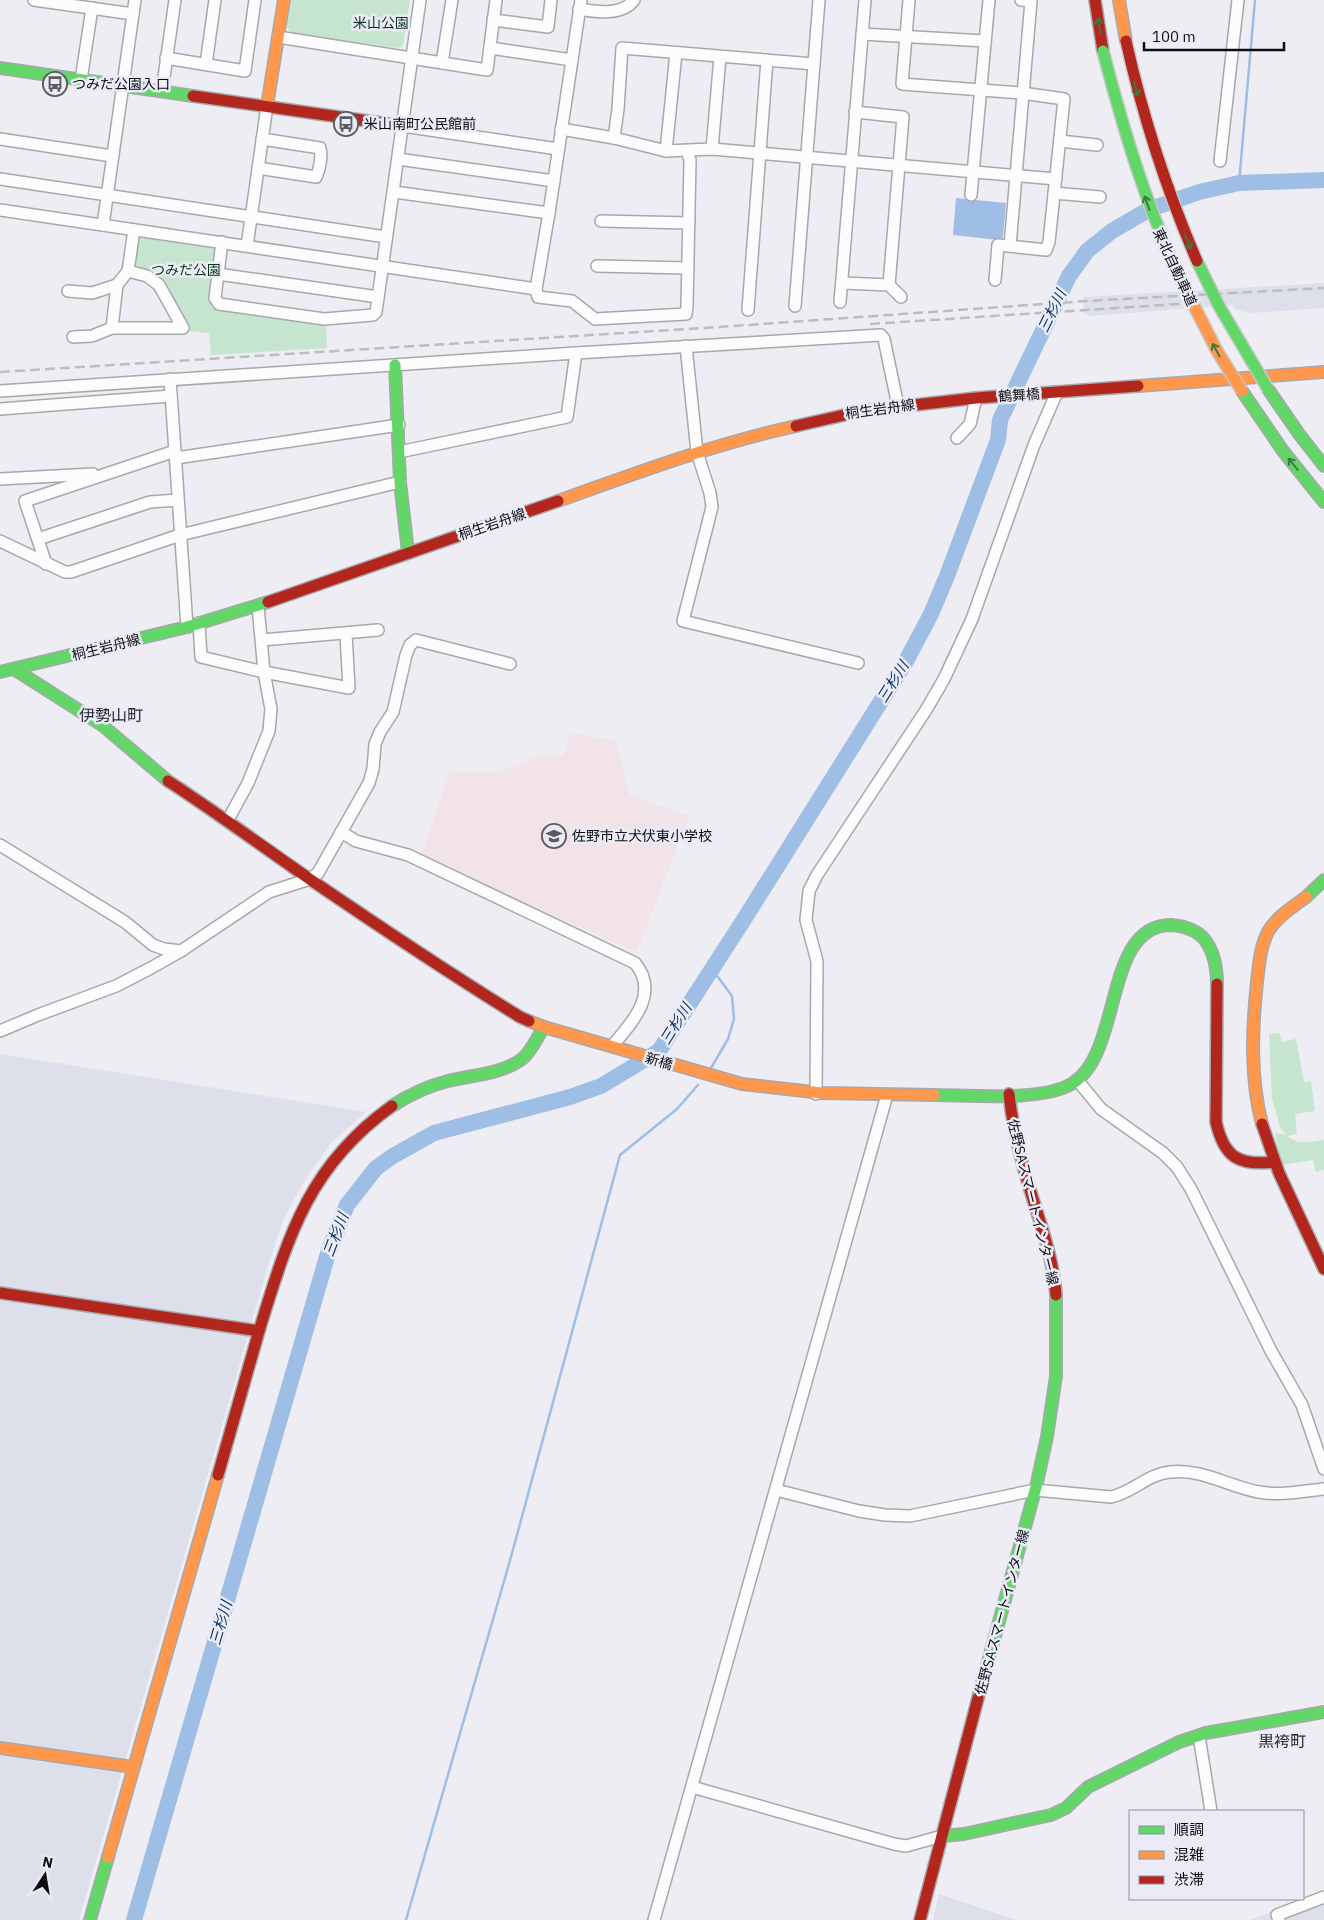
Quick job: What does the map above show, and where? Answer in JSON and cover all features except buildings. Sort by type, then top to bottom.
[{"type":"main road","points":[[267,106],[284,0]]},
{"type":"main road","name":"東北自動車道","points":[[1096,0],[1104,50],[1126,139],[1157,229],[1197,315],[1242,391],[1283,451],[1324,502]]},
{"type":"main road","name":"東北自動車道","points":[[1119,0],[1135,88],[1175,212],[1222,313],[1268,389],[1324,466]]},
{"type":"main road","points":[[0,68],[403,126]]},
{"type":"main road","points":[[394,365],[399,425],[400,482],[408,552]]},
{"type":"main road","points":[[1053,392],[1324,372]]},
{"type":"main road","name":"鶴舞橋","points":[[988,397],[1053,392]]},
{"type":"main road","name":"桐生岩舟線","points":[[0,672],[187,627],[258,606],[697,452],[750,436],[830,417],[898,406],[988,397]]},
{"type":"main road","name":"新橋","points":[[14,669],[102,725],[162,777],[228,820],[310,879],[470,988],[520,1016],[544,1026],[687,1069],[742,1084],[770,1089],[816,1094],[1009,1094]]},
{"type":"main road","points":[[1324,880],[1281,915],[1266,937],[1260,954],[1253,1028],[1257,1106],[1265,1138],[1274,1162],[1324,1269]]},
{"type":"main road","points":[[1306,896],[1324,888]]},
{"type":"main road","points":[[1009,1094],[1029,1094],[1062,1088],[1078,1081],[1097,1056],[1125,965],[1137,941],[1145,933],[1163,926],[1185,927],[1204,939],[1215,962],[1217,974],[1216,1122],[1221,1142],[1232,1156],[1248,1164],[1274,1162]]},
{"type":"main road","points":[[90,1920],[283,1253],[308,1197],[324,1171],[345,1146],[372,1119],[403,1099],[439,1083],[507,1066],[521,1059],[528,1052],[544,1026]]},
{"type":"main road","name":"佐野SAスマートインター線","points":[[920,1920],[1001,1610],[1035,1490],[1052,1412],[1056,1356],[1057,1312],[1055,1285],[1045,1239],[1018,1148],[1009,1094]]},
{"type":"main road","points":[[0,1293],[260,1332]]},
{"type":"main road","points":[[942,1836],[964,1834],[1051,1815],[1066,1808],[1088,1787],[1179,1742],[1200,1736],[1324,1712]]},
{"type":"main road","points":[[0,1748],[134,1767]]},
{"type":"street","points":[[34,0],[133,14]]},
{"type":"street","points":[[102,225],[124,86],[135,0]]},
{"type":"street","points":[[162,91],[175,0]]},
{"type":"street","points":[[206,64],[215,0]]},
{"type":"street","points":[[166,58],[245,71],[255,0]]},
{"type":"street","points":[[222,242],[215,298],[220,304],[324,319],[373,315],[376,312],[420,0]]},
{"type":"street","points":[[442,63],[452,0]]},
{"type":"street","points":[[278,37],[487,70],[496,0]]},
{"type":"street","points":[[493,20],[548,27],[551,0]]},
{"type":"street","points":[[634,0],[630,5],[622,8],[601,12],[580,4],[554,182],[536,288],[538,296],[572,301],[595,319],[686,314],[690,160],[687,151]]},
{"type":"street","points":[[795,306],[819,0]]},
{"type":"street","points":[[840,302],[865,0]]},
{"type":"street","points":[[910,0],[902,84],[1064,98],[1049,242],[1046,250],[998,245],[995,280]]},
{"type":"street","points":[[971,195],[989,0]]},
{"type":"street","points":[[1010,246],[1031,1],[1021,0]]},
{"type":"street","points":[[1220,162],[1238,0]]},
{"type":"street","points":[[81,80],[92,8]]},
{"type":"street","points":[[862,34],[985,41]]},
{"type":"street","points":[[490,48],[572,60]]},
{"type":"street","points":[[614,138],[622,48],[814,64]]},
{"type":"street","points":[[666,151],[676,53]]},
{"type":"street","points":[[712,149],[720,57]]},
{"type":"street","points":[[748,310],[767,60]]},
{"type":"street","points":[[247,246],[267,106]]},
{"type":"street","points":[[855,112],[903,117],[889,286]]},
{"type":"street","points":[[403,126],[558,149]]},
{"type":"street","points":[[561,129],[614,138],[666,151],[712,149],[1056,179]]},
{"type":"street","points":[[0,139],[112,156]]},
{"type":"street","points":[[258,168],[316,177],[321,152],[320,148],[262,139]]},
{"type":"street","points":[[1060,141],[1097,145]]},
{"type":"street","points":[[398,159],[554,182]]},
{"type":"street","points":[[0,179],[386,237]]},
{"type":"street","points":[[394,192],[549,214]]},
{"type":"street","points":[[1054,193],[1100,198]]},
{"type":"street","points":[[0,210],[536,288]]},
{"type":"street","points":[[601,221],[689,223]]},
{"type":"street","points":[[112,328],[117,285],[128,271],[134,230]]},
{"type":"street","points":[[598,266],[688,268]]},
{"type":"street","points":[[72,337],[92,336],[112,328],[183,328],[159,285],[147,276],[128,271]]},
{"type":"street","points":[[218,274],[378,297]]},
{"type":"street","points":[[843,283],[889,286],[901,298]]},
{"type":"street","points":[[68,291],[92,293],[117,285]]},
{"type":"street","points":[[0,391],[881,335],[884,339],[898,406]]},
{"type":"street","points":[[686,346],[697,452],[712,507],[683,621],[858,663]]},
{"type":"street","points":[[399,452],[567,417],[576,353]]},
{"type":"street","points":[[170,379],[187,627]]},
{"type":"street","points":[[816,1094],[817,961],[806,920],[809,891],[817,875],[926,710],[944,679],[972,619],[1053,392]]},
{"type":"street","points":[[0,409],[171,396]]},
{"type":"street","points":[[957,438],[970,424],[976,398]]},
{"type":"street","points":[[46,564],[26,501],[108,473],[175,454],[399,425]]},
{"type":"street","points":[[0,479],[108,473]]},
{"type":"street","points":[[0,542],[46,564],[65,572],[71,572],[180,535],[400,482]]},
{"type":"street","points":[[38,539],[150,502],[178,500]]},
{"type":"street","points":[[228,820],[248,783],[269,731],[271,709],[264,672],[258,606]]},
{"type":"street","points":[[199,623],[201,656],[264,672],[349,688],[346,634]]},
{"type":"street","points":[[262,640],[378,630]]},
{"type":"street","points":[[0,1032],[38,1015],[116,986],[150,969],[181,951],[269,892],[310,879],[318,872],[368,783],[373,769],[375,744],[380,732],[393,712],[406,656],[410,645],[416,640],[510,664]]},
{"type":"street","points":[[0,662],[14,669]]},
{"type":"street","points":[[341,832],[356,841],[408,855],[635,963],[642,971],[644,983],[642,1006],[636,1018],[612,1046]]},
{"type":"street","points":[[0,845],[125,922],[153,945],[164,949],[181,951]]},
{"type":"street","points":[[1078,1081],[1101,1109],[1163,1153],[1177,1167],[1191,1189],[1271,1351],[1302,1405],[1324,1469]]},
{"type":"street","points":[[654,1920],[887,1095]]},
{"type":"street","points":[[776,1490],[858,1511],[910,1516],[1035,1490],[1111,1497],[1121,1495],[1156,1474],[1180,1471],[1260,1492],[1277,1494],[1324,1489]]},
{"type":"street","points":[[1200,1736],[1211,1810]]},
{"type":"street","points":[[692,1787],[894,1844],[906,1846],[942,1836]]},
{"type":"street","points":[[1279,1920],[1277,1915],[1324,1897]]},
{"type":"shaded area","points":[[1324,283],[1324,308],[1252,313],[1236,310],[1232,305],[1090,316],[1083,311],[1084,297]]},
{"type":"shaded area","name":"佐野市立犬伏東小学校","points":[[571,733],[616,741],[630,795],[689,816],[637,952],[421,857],[450,772],[500,772],[541,755],[564,755]]},
{"type":"shaded area","points":[[0,1054],[366,1112],[330,1144],[304,1182],[284,1218],[268,1266],[79,1920],[0,1920]]},
{"type":"shaded area","points":[[939,1894],[1016,1920],[933,1920]]},
{"type":"shaded area","points":[[1324,1897],[1324,1920],[1250,1920],[1273,1911]]},
{"type":"green space","name":"米山公園","points":[[291,0],[410,0],[403,45],[399,48],[291,33],[287,26]]},
{"type":"green space","name":"つみだ公園","points":[[136,235],[217,246],[211,308],[326,324],[327,348],[211,355],[209,333],[190,331],[160,281],[132,264]]},
{"type":"green space","points":[[1279,1033],[1282,1042],[1296,1039],[1304,1082],[1311,1081],[1315,1111],[1295,1114],[1297,1134],[1287,1136],[1300,1142],[1324,1140],[1324,1170],[1316,1172],[1313,1160],[1281,1165],[1275,1133],[1286,1135],[1280,1127],[1272,1098],[1269,1034]]},
{"type":"water","points":[[956,198],[1006,203],[1003,237],[998,240],[953,235]]},
{"type":"waterway","points":[[1239,183],[1255,0]]},
{"type":"waterway","name":"三杉川","points":[[134,1920],[329,1250],[347,1205],[376,1168],[434,1133],[570,1097],[601,1086],[659,1051],[905,663],[931,614],[947,576],[998,440],[1000,420],[1069,276],[1087,251],[1112,231],[1148,210],[1199,192],[1239,183],[1324,180]]},
{"type":"waterway","points":[[711,1068],[728,1039],[734,1019],[732,996],[712,969]]},
{"type":"waterway","points":[[406,1920],[511,1557],[620,1155],[677,1109],[698,1085]]},
{"type":"railway","points":[[0,372],[719,327],[1086,301],[1324,288]]},
{"type":"railway","points":[[870,324],[1194,303]]},
{"type":"traffic: fast","points":[[1103,51],[1119,112],[1148,201],[1185,288]]},
{"type":"traffic: fast","points":[[0,68],[193,96]]},
{"type":"traffic: fast","points":[[1197,261],[1219,306],[1268,389]]},
{"type":"traffic: fast","points":[[395,365],[400,482],[408,552]]},
{"type":"traffic: fast","points":[[1268,389],[1324,466]]},
{"type":"traffic: fast","points":[[1242,391],[1283,451],[1324,502]]},
{"type":"traffic: fast","points":[[0,672],[187,627],[268,602]]},
{"type":"traffic: fast","points":[[14,669],[102,725],[168,781]]},
{"type":"traffic: fast","points":[[1306,897],[1324,880]]},
{"type":"traffic: fast","points":[[934,1095],[1026,1095],[1060,1089],[1073,1083],[1089,1067],[1100,1045],[1123,967],[1134,945],[1149,931],[1171,925],[1185,928],[1198,934],[1205,940],[1213,955],[1217,984]]},
{"type":"traffic: fast","points":[[392,1106],[433,1085],[496,1071],[514,1064],[529,1052],[544,1027]]},
{"type":"traffic: fast","points":[[978,1698],[1036,1487],[1047,1437],[1056,1376],[1056,1295]]},
{"type":"traffic: fast","points":[[942,1836],[964,1834],[1051,1815],[1066,1808],[1088,1787],[1179,1742],[1206,1733],[1324,1712]]},
{"type":"traffic: fast","points":[[90,1920],[108,1857]]},
{"type":"traffic: slow","points":[[267,106],[284,0]]},
{"type":"traffic: slow","points":[[1119,0],[1126,41]]},
{"type":"traffic: slow","points":[[1185,288],[1217,351],[1242,391]]},
{"type":"traffic: slow","points":[[1138,386],[1324,372]]},
{"type":"traffic: slow","points":[[558,501],[705,450],[796,426]]},
{"type":"traffic: slow","points":[[1262,1124],[1255,1089],[1253,1053],[1255,1000],[1260,956],[1269,930],[1277,920],[1306,897]]},
{"type":"traffic: slow","points":[[529,1021],[742,1084],[822,1093],[934,1095]]},
{"type":"traffic: slow","points":[[108,1857],[218,1475]]},
{"type":"traffic: slow","points":[[0,1748],[133,1767]]},
{"type":"traffic: jam","points":[[1095,0],[1103,51]]},
{"type":"traffic: jam","points":[[1126,41],[1156,152],[1175,207],[1197,261]]},
{"type":"traffic: jam","points":[[193,96],[403,126]]},
{"type":"traffic: jam","points":[[796,426],[862,411],[976,398],[1138,386]]},
{"type":"traffic: jam","points":[[268,602],[558,501]]},
{"type":"traffic: jam","points":[[168,781],[441,967],[529,1021]]},
{"type":"traffic: jam","points":[[1217,984],[1216,1122],[1219,1134],[1223,1144],[1234,1157],[1251,1162],[1274,1162]]},
{"type":"traffic: jam","points":[[1009,1094],[1018,1146],[1052,1265],[1056,1295]]},
{"type":"traffic: jam","points":[[259,1331],[280,1265],[305,1206],[321,1179],[340,1153],[363,1129],[392,1106]]},
{"type":"traffic: jam","points":[[1262,1124],[1279,1173],[1324,1269]]},
{"type":"traffic: jam","points":[[0,1293],[259,1331],[218,1475]]},
{"type":"traffic: jam","points":[[920,1920],[978,1698]]},
{"type":"place","name":"つみだ公園入口","points":[[55,84]]},
{"type":"place","name":"米山南町公民館前","points":[[346,124]]},
{"type":"place","name":"佐野市立犬伏東小学校","points":[[554,836]]},
{"type":"district","name":"伊勢山町","points":[[111,715]]},
{"type":"district","name":"黒袴町","points":[[1282,1741]]}]
